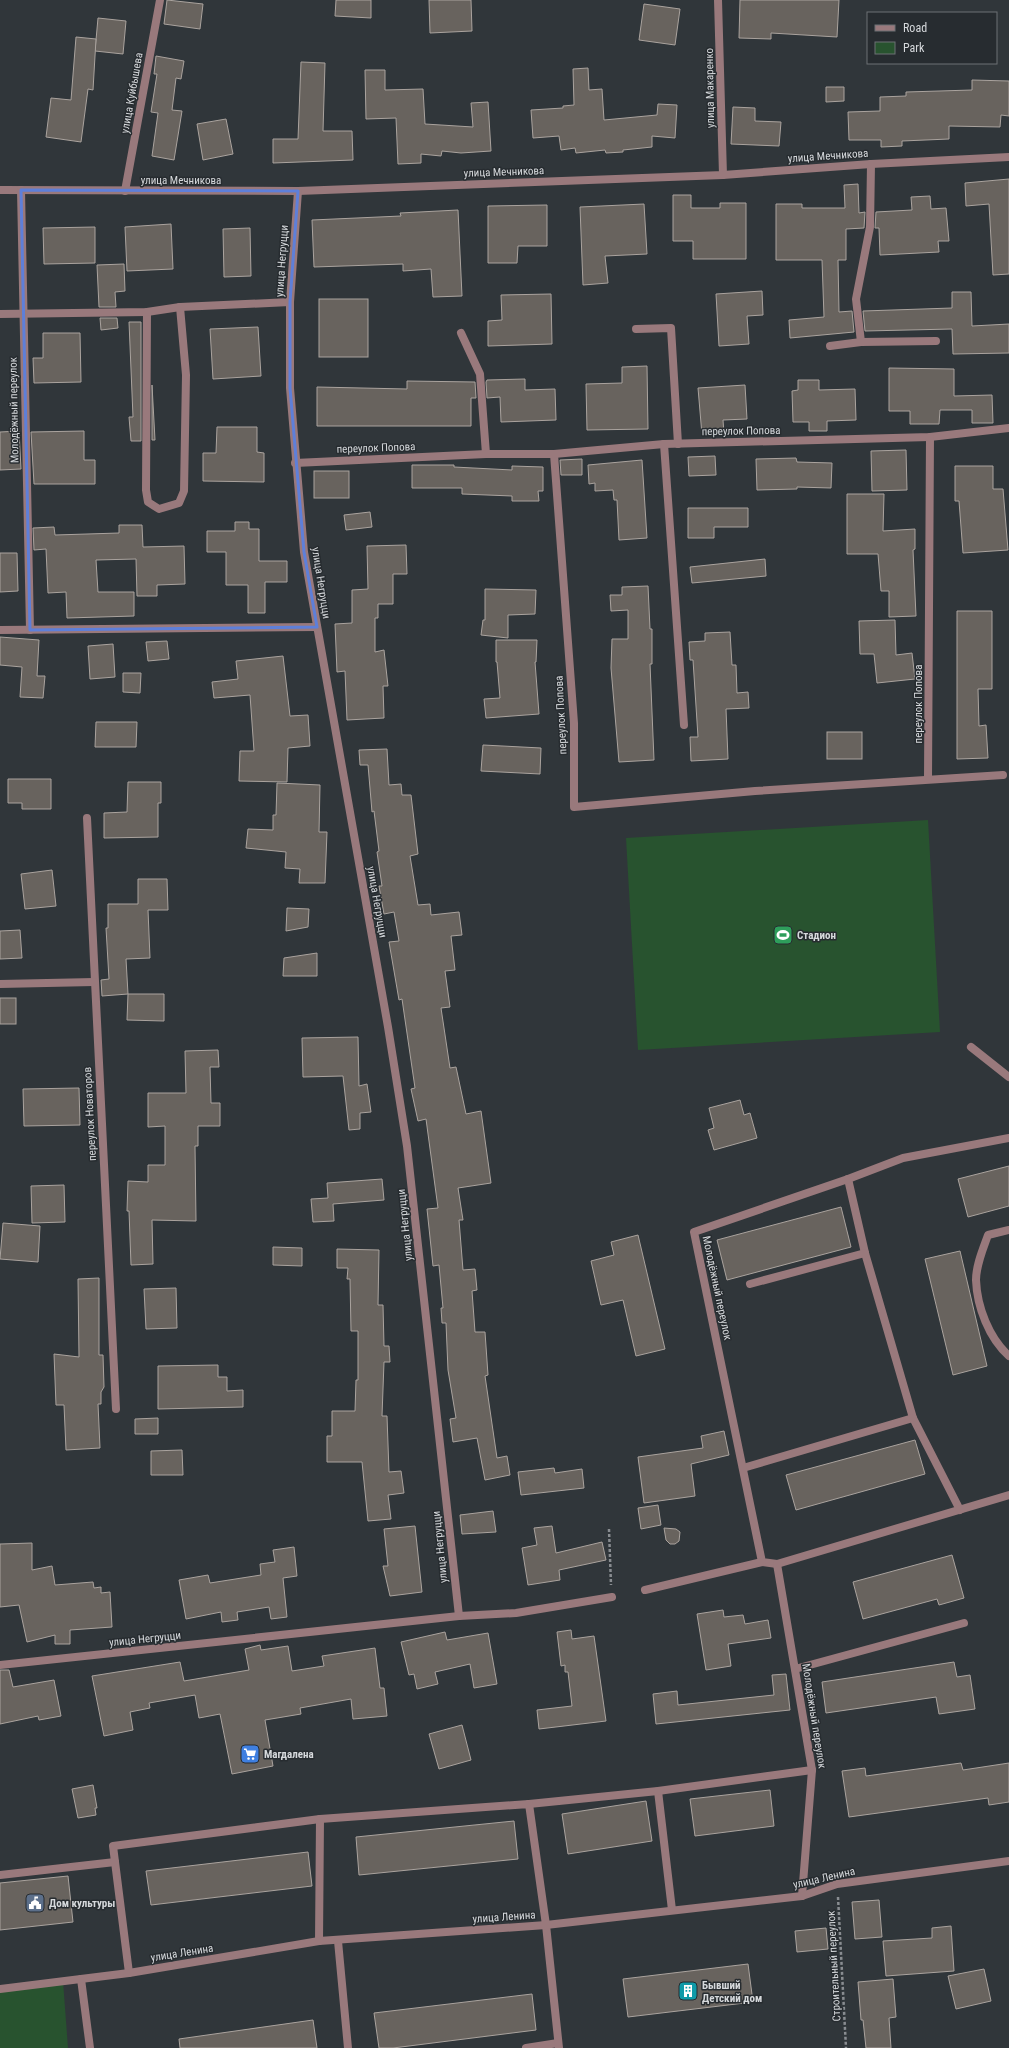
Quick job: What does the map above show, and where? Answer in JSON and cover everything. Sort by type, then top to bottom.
[{"type":"street","name":"улица Куйбышева","points":[[125,191],[160,0]]},
{"type":"street","name":"улица Макаренко","points":[[718,0],[723,175]]},
{"type":"street","name":"улица Мечникова","points":[[0,190],[298,191],[723,175],[871,164],[1009,157]]},
{"type":"street","points":[[861,342],[856,299],[870,227],[871,164]]},
{"type":"street","name":"Молодёжный переулок","points":[[21,190],[30,630]]},
{"type":"street","name":"улица Негруцци","points":[[298,191],[290,302],[290,388],[295,463],[304,552],[388,1027],[407,1146],[459,1616]]},
{"type":"street","points":[[0,314],[147,312],[180,307],[290,302]]},
{"type":"street","points":[[147,312],[146,490],[148,502],[159,509],[179,504],[184,491],[186,375],[180,307]]},
{"type":"street","points":[[636,329],[671,328],[678,444]]},
{"type":"street","points":[[461,333],[480,374],[486,454]]},
{"type":"street","points":[[830,346],[861,342],[936,341]]},
{"type":"street","name":"переулок Попова","points":[[295,463],[486,454],[554,454],[664,444],[930,437],[1009,428]]},
{"type":"street","name":"переулок Попова","points":[[554,454],[574,723],[574,807],[755,791],[928,779],[930,437]]},
{"type":"street","points":[[664,444],[684,725]]},
{"type":"street","points":[[0,630],[317,627]]},
{"type":"street","points":[[928,779],[1003,775]]},
{"type":"street","name":"переулок Новаторов","points":[[88,818],[94,982],[116,1408]]},
{"type":"street","points":[[0,984],[94,982]]},
{"type":"street","points":[[972,1047],[1009,1077]]},
{"type":"street","name":"Молодёжный переулок","points":[[762,1562],[694,1232],[848,1179],[903,1158],[1009,1138]]},
{"type":"street","points":[[848,1179],[865,1253],[914,1418],[960,1510]]},
{"type":"street","points":[[1009,1230],[988,1235],[978,1265],[976,1280],[980,1308],[987,1326],[1002,1350],[1009,1356]]},
{"type":"street","points":[[750,1284],[865,1253]]},
{"type":"street","points":[[743,1468],[914,1418]]},
{"type":"street","points":[[645,1590],[762,1562],[777,1564],[1009,1495]]},
{"type":"street","name":"Молодёжный переулок","points":[[777,1564],[812,1770],[802,1896]]},
{"type":"street","name":"улица Негруцци","points":[[0,1665],[459,1616],[516,1613],[612,1598]]},
{"type":"street","points":[[795,1669],[964,1623]]},
{"type":"street","points":[[128,1972],[113,1846],[320,1819],[529,1804],[658,1791],[812,1770]]},
{"type":"street","points":[[658,1791],[672,1910]]},
{"type":"street","points":[[526,2048],[558,2046],[546,1925],[529,1804]]},
{"type":"street","points":[[319,1941],[320,1819]]},
{"type":"street","name":"улица Ленина","points":[[0,1989],[128,1972],[319,1941],[338,1941],[546,1925],[802,1896],[837,1884],[1009,1861]]},
{"type":"street","points":[[0,1875],[115,1862]]},
{"type":"street","points":[[338,1941],[348,2048]]},
{"type":"street","points":[[80,1979],[90,2048]]},
{"type":"path","points":[[609,1529],[612,1598]]},
{"type":"path","name":"Строительный переулок","points":[[837,1884],[846,2048]]},
{"type":"highlighted area","points":[[21,190],[298,191],[290,302],[290,388],[304,552],[317,627],[30,630]]},
{"type":"green space","name":"Стадион","points":[[928,820],[940,1032],[638,1050],[626,838]]},
{"type":"green space","points":[[63,1981],[68,2048],[0,2048],[0,1989]]},
{"type":"building","points":[[167,0],[203,4],[200,29],[164,24]]},
{"type":"building","points":[[336,0],[371,0],[371,18],[335,16]]},
{"type":"building","points":[[429,0],[471,0],[472,31],[430,33]]},
{"type":"building","points":[[740,0],[839,0],[837,37],[771,33],[771,39],[739,38]]},
{"type":"building","points":[[644,4],[680,9],[675,45],[639,40]]},
{"type":"building","points":[[98,18],[126,21],[123,54],[95,51]]},
{"type":"building","points":[[76,37],[96,39],[93,90],[88,89],[81,142],[46,137],[51,98],[71,100]]},
{"type":"building","points":[[156,56],[184,61],[181,79],[176,78],[172,110],[182,111],[174,160],[152,156],[158,113],[151,112],[157,74],[154,74]]},
{"type":"building","points":[[301,62],[325,63],[323,131],[352,131],[353,160],[273,163],[273,139],[298,139]]},
{"type":"building","points":[[588,68],[589,90],[602,89],[604,120],[657,115],[658,104],[677,105],[675,138],[652,136],[652,147],[623,150],[623,152],[606,153],[605,150],[576,153],[575,148],[561,150],[559,136],[533,138],[531,110],[563,108],[563,106],[574,105],[573,69]]},
{"type":"building","points":[[365,70],[385,70],[385,90],[423,89],[425,124],[473,127],[471,103],[488,102],[491,151],[461,153],[442,151],[441,156],[421,154],[421,163],[398,164],[396,118],[366,119]]},
{"type":"building","points":[[972,80],[1009,81],[1009,116],[1001,115],[1000,127],[949,126],[949,139],[902,141],[902,146],[881,147],[881,140],[849,140],[848,112],[880,111],[880,97],[906,96],[906,92],[972,90]]},
{"type":"building","points":[[826,87],[844,87],[844,101],[826,102]]},
{"type":"building","points":[[733,107],[755,108],[755,121],[781,122],[779,146],[731,144]]},
{"type":"building","points":[[226,119],[233,154],[203,160],[197,124]]},
{"type":"building","points":[[1009,179],[1009,274],[993,275],[989,204],[966,206],[965,183]]},
{"type":"building","points":[[858,184],[859,213],[865,212],[864,228],[846,229],[846,260],[838,260],[839,312],[852,311],[854,332],[790,338],[789,320],[824,317],[822,260],[776,260],[776,204],[802,204],[802,208],[845,208],[844,185]]},
{"type":"building","points":[[673,195],[691,195],[691,208],[720,208],[720,203],[746,203],[746,259],[693,259],[693,241],[673,241]]},
{"type":"building","points":[[930,196],[931,209],[946,208],[949,241],[938,241],[939,252],[880,255],[879,228],[875,228],[876,212],[912,210],[911,197]]},
{"type":"building","points":[[644,204],[647,254],[605,256],[608,283],[583,285],[580,207]]},
{"type":"building","points":[[547,205],[547,246],[518,246],[517,263],[488,263],[488,206]]},
{"type":"building","points":[[458,210],[462,296],[433,297],[431,269],[403,271],[403,264],[314,267],[312,220],[401,216],[400,213]]},
{"type":"building","points":[[171,224],[173,269],[127,271],[125,227]]},
{"type":"building","points":[[95,227],[95,263],[44,264],[43,228]]},
{"type":"building","points":[[250,228],[251,276],[224,277],[223,229]]},
{"type":"building","points":[[124,264],[125,291],[115,292],[116,307],[99,307],[97,265]]},
{"type":"building","points":[[762,291],[763,315],[747,316],[749,344],[719,346],[716,294]]},
{"type":"building","points":[[952,292],[971,292],[972,326],[1009,324],[1009,353],[953,354],[952,329],[865,331],[863,311],[952,308]]},
{"type":"building","points":[[551,294],[552,344],[488,346],[488,321],[502,320],[501,295]]},
{"type":"building","points":[[319,299],[368,299],[368,357],[319,357]]},
{"type":"building","points":[[100,318],[117,318],[118,328],[101,330]]},
{"type":"building","points":[[129,322],[141,322],[141,441],[131,441],[129,417],[133,417]]},
{"type":"building","points":[[258,327],[261,376],[213,379],[210,329]]},
{"type":"building","points":[[43,333],[80,333],[81,382],[34,383],[33,358],[43,358]]},
{"type":"building","points":[[647,366],[648,429],[587,430],[586,384],[622,383],[622,367]]},
{"type":"building","points":[[889,368],[954,369],[954,396],[992,395],[993,423],[972,423],[972,410],[940,410],[939,424],[910,424],[910,411],[889,411]]},
{"type":"building","points":[[525,379],[525,390],[555,389],[556,420],[501,422],[500,397],[487,398],[487,380]]},
{"type":"building","points":[[798,380],[819,380],[819,390],[855,389],[856,420],[827,421],[827,431],[809,431],[809,422],[793,422],[792,391],[798,390]]},
{"type":"building","points":[[407,381],[475,382],[476,398],[471,398],[471,426],[317,426],[317,387],[407,389]]},
{"type":"building","points":[[152,385],[155,440],[152,440]]},
{"type":"building","points":[[745,385],[747,419],[723,420],[724,434],[702,435],[698,388]]},
{"type":"building","points":[[217,427],[257,427],[257,452],[264,453],[264,482],[203,481],[203,453],[216,453]]},
{"type":"building","points":[[19,431],[21,469],[0,470],[0,432]]},
{"type":"building","points":[[84,431],[84,460],[95,460],[95,484],[34,484],[31,432]]},
{"type":"building","points":[[906,450],[907,490],[872,491],[871,451]]},
{"type":"building","points":[[715,456],[716,475],[689,476],[688,457]]},
{"type":"building","points":[[796,458],[797,462],[832,463],[831,488],[797,487],[797,489],[757,490],[756,459]]},
{"type":"building","points":[[582,459],[582,475],[561,475],[560,460]]},
{"type":"building","points":[[642,460],[647,538],[619,540],[617,500],[614,500],[613,490],[595,491],[595,483],[589,484],[588,465]]},
{"type":"building","points":[[412,465],[454,465],[454,467],[512,470],[512,466],[543,467],[543,491],[538,491],[539,501],[512,501],[512,496],[462,494],[462,488],[412,488]]},
{"type":"building","points":[[955,466],[993,466],[993,489],[1003,489],[1008,550],[963,553],[959,501],[955,501]]},
{"type":"building","points":[[314,471],[349,471],[349,498],[314,498]]},
{"type":"building","points":[[847,494],[884,494],[883,531],[915,529],[915,549],[913,550],[916,616],[889,617],[889,591],[881,591],[878,554],[847,554]]},
{"type":"building","points":[[688,508],[748,508],[748,527],[714,527],[714,538],[688,538]]},
{"type":"building","points":[[370,512],[372,527],[346,530],[344,515]]},
{"type":"building","points":[[235,522],[249,522],[249,529],[259,529],[259,561],[287,561],[287,582],[265,582],[265,613],[248,613],[248,585],[226,585],[226,552],[207,552],[207,531],[235,531]]},
{"type":"building","points":[[119,525],[142,525],[143,547],[184,546],[185,584],[157,585],[157,596],[137,596],[136,559],[96,560],[98,592],[134,592],[134,616],[67,618],[66,592],[48,593],[46,549],[34,550],[33,528],[54,527],[55,535],[119,533]]},
{"type":"building","points":[[406,545],[407,574],[393,574],[393,604],[378,604],[378,618],[375,618],[375,652],[384,650],[388,686],[383,686],[384,718],[347,720],[345,671],[337,672],[335,624],[352,623],[352,590],[368,589],[367,546]]},
{"type":"building","points":[[0,553],[17,553],[18,591],[0,592]]},
{"type":"building","points":[[765,559],[766,576],[692,583],[690,567]]},
{"type":"building","points":[[648,586],[650,629],[652,629],[652,664],[650,664],[654,760],[619,762],[611,668],[612,639],[628,639],[628,610],[611,611],[610,595],[622,595],[622,587]]},
{"type":"building","points":[[485,589],[536,590],[535,614],[508,615],[508,638],[481,635],[483,620],[485,620]]},
{"type":"building","points":[[957,611],[992,611],[992,689],[978,689],[979,726],[986,725],[988,758],[957,759]]},
{"type":"building","points":[[895,620],[896,655],[912,653],[915,679],[877,683],[874,654],[860,654],[859,621]]},
{"type":"building","points":[[730,632],[732,665],[736,665],[737,693],[748,692],[749,708],[726,709],[728,759],[691,761],[690,737],[698,737],[693,660],[690,660],[689,642],[705,641],[705,633]]},
{"type":"building","points":[[0,637],[39,640],[37,676],[45,676],[43,698],[20,697],[22,667],[0,665]]},
{"type":"building","points":[[496,640],[537,640],[535,662],[539,714],[486,718],[484,699],[500,698],[496,662]]},
{"type":"building","points":[[167,641],[169,659],[148,661],[146,642]]},
{"type":"building","points":[[113,644],[115,677],[90,679],[88,646]]},
{"type":"building","points":[[283,656],[290,716],[308,715],[310,746],[288,748],[287,782],[239,781],[240,751],[254,751],[250,695],[214,698],[212,682],[238,679],[236,661]]},
{"type":"building","points":[[123,673],[141,673],[140,693],[123,692]]},
{"type":"building","points":[[96,722],[137,722],[136,747],[95,747]]},
{"type":"building","points":[[827,732],[862,732],[862,759],[827,759]]},
{"type":"building","points":[[483,745],[541,748],[540,774],[481,771]]},
{"type":"building","points":[[387,749],[389,785],[401,784],[402,795],[411,795],[418,854],[410,856],[418,905],[430,904],[431,915],[459,912],[462,935],[451,936],[455,970],[445,971],[450,1007],[441,1008],[450,1068],[456,1067],[466,1114],[481,1111],[491,1183],[458,1188],[463,1220],[459,1220],[463,1270],[475,1269],[477,1290],[472,1291],[475,1332],[485,1332],[488,1375],[485,1376],[497,1458],[507,1456],[510,1475],[485,1480],[477,1438],[453,1442],[450,1419],[456,1418],[448,1370],[446,1323],[442,1323],[441,1308],[443,1308],[439,1265],[433,1266],[427,1209],[438,1208],[426,1119],[418,1121],[411,1089],[415,1088],[402,999],[399,1000],[389,942],[399,941],[394,912],[384,914],[379,886],[382,886],[377,852],[379,851],[374,811],[372,812],[368,765],[360,765],[359,750]]},
{"type":"building","points":[[8,779],[51,779],[51,809],[22,809],[22,803],[8,803]]},
{"type":"building","points":[[128,782],[161,782],[161,803],[158,803],[158,837],[104,838],[104,813],[127,812]]},
{"type":"building","points":[[277,783],[320,785],[319,832],[327,832],[325,883],[299,883],[300,869],[285,868],[286,852],[246,848],[248,829],[273,830],[273,815],[276,815]]},
{"type":"building","points":[[52,870],[56,906],[25,909],[21,874]]},
{"type":"building","points":[[138,879],[167,879],[168,910],[148,910],[150,958],[126,959],[128,994],[102,996],[101,980],[109,979],[106,928],[108,928],[108,904],[138,904]]},
{"type":"building","points":[[287,908],[309,909],[308,927],[286,931]]},
{"type":"building","points":[[20,930],[22,958],[0,959],[0,931]]},
{"type":"building","points":[[317,953],[317,976],[283,976],[284,958]]},
{"type":"building","points":[[128,994],[164,994],[164,1021],[127,1020]]},
{"type":"building","points":[[0,998],[16,998],[16,1024],[0,1024]]},
{"type":"building","points":[[358,1037],[359,1086],[367,1084],[371,1112],[360,1113],[360,1129],[349,1130],[343,1076],[303,1077],[302,1038]]},
{"type":"building","points":[[218,1050],[219,1067],[210,1067],[211,1103],[220,1103],[220,1126],[198,1126],[198,1146],[195,1146],[196,1221],[152,1220],[153,1264],[131,1265],[129,1211],[127,1211],[128,1181],[148,1182],[148,1165],[165,1165],[165,1126],[148,1127],[148,1093],[186,1093],[185,1051]]},
{"type":"building","points":[[79,1088],[80,1125],[24,1126],[23,1089]]},
{"type":"building","points":[[740,1100],[744,1115],[750,1113],[757,1138],[714,1150],[708,1130],[714,1128],[709,1108]]},
{"type":"building","points":[[1009,1166],[1009,1206],[968,1217],[958,1179]]},
{"type":"building","points":[[382,1179],[384,1200],[333,1204],[334,1221],[313,1222],[311,1199],[328,1198],[327,1183]]},
{"type":"building","points":[[64,1185],[65,1222],[32,1223],[31,1186]]},
{"type":"building","points":[[841,1207],[851,1247],[727,1280],[717,1240]]},
{"type":"building","points":[[3,1223],[40,1226],[38,1262],[0,1259]]},
{"type":"building","points":[[638,1235],[665,1349],[636,1356],[623,1300],[601,1305],[591,1261],[614,1255],[611,1242]]},
{"type":"building","points":[[273,1247],[302,1248],[302,1266],[273,1265]]},
{"type":"building","points":[[337,1249],[379,1250],[378,1305],[383,1305],[384,1346],[389,1346],[390,1362],[384,1362],[382,1416],[387,1416],[389,1472],[401,1471],[404,1493],[388,1495],[391,1519],[368,1521],[362,1462],[327,1462],[327,1436],[332,1436],[332,1411],[355,1411],[356,1380],[358,1380],[358,1331],[351,1331],[350,1279],[347,1279],[348,1268],[337,1268]]},
{"type":"building","points":[[960,1251],[987,1366],[953,1375],[925,1259]]},
{"type":"building","points":[[99,1278],[99,1355],[103,1355],[104,1387],[101,1392],[101,1404],[98,1404],[100,1448],[66,1450],[64,1405],[56,1405],[54,1354],[79,1357],[78,1279]]},
{"type":"building","points":[[176,1288],[177,1328],[146,1329],[144,1289]]},
{"type":"building","points":[[218,1365],[218,1377],[227,1377],[227,1391],[243,1390],[243,1407],[158,1409],[158,1366]]},
{"type":"building","points":[[158,1418],[158,1434],[135,1434],[135,1419]]},
{"type":"building","points":[[724,1431],[729,1455],[691,1464],[695,1496],[644,1503],[638,1457],[703,1448],[701,1436]]},
{"type":"building","points":[[915,1440],[925,1474],[796,1510],[786,1475]]},
{"type":"building","points":[[182,1450],[183,1475],[151,1475],[151,1451]]},
{"type":"building","points":[[554,1468],[555,1473],[582,1469],[584,1488],[521,1495],[518,1472]]},
{"type":"building","points":[[658,1505],[661,1525],[641,1529],[638,1508]]},
{"type":"building","points":[[493,1511],[496,1532],[462,1534],[460,1515]]},
{"type":"building","points":[[415,1526],[422,1592],[390,1596],[383,1566],[388,1566],[384,1529]]},
{"type":"building","points":[[552,1526],[556,1553],[602,1542],[606,1560],[559,1570],[560,1580],[528,1585],[522,1548],[537,1545],[534,1528]]},
{"type":"building","points":[[664,1528],[676,1529],[680,1532],[679,1541],[675,1544],[670,1544],[666,1540]]},
{"type":"building","points":[[32,1543],[32,1570],[52,1566],[55,1585],[93,1582],[94,1588],[101,1587],[101,1593],[110,1592],[112,1627],[70,1630],[70,1644],[55,1644],[55,1635],[27,1642],[19,1605],[0,1607],[0,1544]]},
{"type":"building","points":[[294,1547],[297,1576],[283,1578],[287,1617],[271,1619],[269,1607],[237,1612],[238,1620],[222,1622],[221,1612],[186,1619],[179,1580],[208,1575],[210,1583],[261,1575],[260,1564],[275,1562],[273,1550]]},
{"type":"building","points":[[952,1555],[964,1598],[939,1605],[937,1599],[863,1619],[853,1582]]},
{"type":"building","points":[[723,1610],[724,1617],[743,1615],[745,1624],[768,1620],[771,1638],[728,1644],[731,1666],[706,1670],[697,1614]]},
{"type":"building","points":[[571,1630],[572,1639],[594,1636],[606,1721],[539,1729],[537,1710],[572,1706],[568,1672],[565,1672],[565,1665],[561,1666],[557,1632]]},
{"type":"building","points":[[445,1632],[447,1640],[488,1633],[497,1684],[474,1688],[470,1664],[435,1672],[438,1684],[417,1689],[414,1674],[409,1675],[401,1642]]},
{"type":"building","points":[[260,1645],[261,1650],[288,1646],[292,1671],[324,1666],[322,1656],[375,1648],[380,1688],[384,1688],[387,1716],[353,1719],[351,1699],[300,1708],[301,1714],[265,1720],[273,1766],[232,1774],[220,1714],[199,1718],[195,1695],[149,1703],[150,1708],[130,1712],[133,1730],[104,1736],[92,1676],[180,1662],[184,1681],[249,1670],[245,1649]]},
{"type":"building","points":[[954,1662],[957,1677],[970,1675],[975,1709],[939,1714],[936,1697],[826,1713],[822,1682]]},
{"type":"building","points":[[0,1670],[9,1670],[13,1687],[54,1680],[61,1716],[39,1720],[38,1716],[0,1724]]},
{"type":"building","points":[[786,1674],[790,1710],[656,1724],[653,1694],[677,1691],[678,1705],[774,1695],[772,1675]]},
{"type":"building","points":[[462,1725],[471,1760],[439,1769],[429,1734]]},
{"type":"building","points":[[961,1763],[963,1770],[1009,1763],[1009,1802],[989,1805],[988,1798],[849,1817],[842,1771],[865,1768],[866,1776]]},
{"type":"building","points":[[93,1785],[97,1808],[95,1808],[96,1815],[78,1818],[72,1789]]},
{"type":"building","points":[[770,1790],[774,1826],[695,1836],[690,1799]]},
{"type":"building","points":[[646,1801],[652,1841],[568,1854],[562,1814]]},
{"type":"building","points":[[514,1821],[518,1859],[359,1875],[356,1837]]},
{"type":"building","points":[[308,1852],[312,1886],[151,1905],[146,1871]]},
{"type":"building","name":"Дом культуры","points":[[68,1876],[73,1922],[0,1930],[0,1883]]},
{"type":"building","points":[[879,1900],[882,1937],[855,1939],[852,1902]]},
{"type":"building","points":[[951,1926],[954,1971],[886,1976],[883,1941],[932,1938],[932,1928]]},
{"type":"building","points":[[826,1928],[828,1949],[797,1952],[795,1931]]},
{"type":"building","name":"Бывший Детский дом","points":[[748,1964],[753,2002],[628,2017],[623,1979]]},
{"type":"building","points":[[984,1969],[991,2001],[956,2009],[948,1976]]},
{"type":"building","points":[[893,1979],[896,2017],[889,2018],[891,2048],[866,2048],[863,2020],[861,2020],[858,1982]]},
{"type":"building","points":[[532,1994],[536,2030],[393,2048],[379,2048],[374,2013]]},
{"type":"building","points":[[313,2020],[317,2048],[180,2048],[179,2039]]},
{"type":"place","name":"Стадион","points":[[783,935]]},
{"type":"place","name":"Магдалена","points":[[250,1754]]},
{"type":"place","name":"Дом культуры","points":[[35,1903]]},
{"type":"place","name":"Бывший Детский дом","points":[[688,1991]]}]
